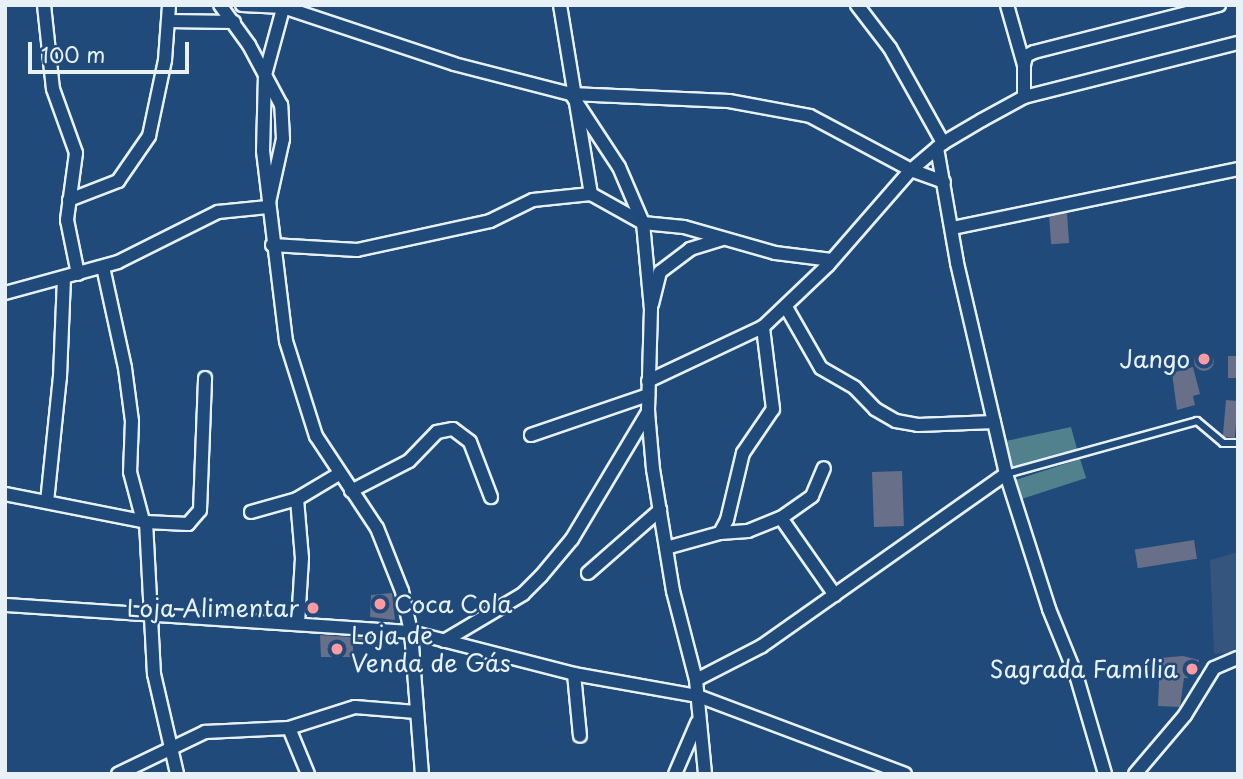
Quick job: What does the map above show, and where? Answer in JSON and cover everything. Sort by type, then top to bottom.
[{"type":"street","points":[[44,5],[53,89],[76,153],[67,219],[78,274]]},
{"type":"street","points":[[69,200],[118,181],[141,153],[155,120],[169,5]]},
{"type":"street","points":[[220,5],[234,22],[281,105],[283,139],[268,207]]},
{"type":"street","points":[[242,5],[284,6],[454,64],[571,94],[729,101],[810,116],[911,170],[944,182]]},
{"type":"street","points":[[560,5],[571,94],[591,194]]},
{"type":"street","points":[[857,5],[884,37],[940,145],[953,228],[1006,474],[1049,609],[1077,678],[1105,774]]},
{"type":"street","points":[[1007,5],[1024,65]]},
{"type":"street","points":[[1024,97],[1024,65],[1026,56],[1034,52],[1219,5]]},
{"type":"street","points":[[284,6],[265,75],[263,151],[272,245],[286,341],[316,436],[377,528],[402,591],[411,632],[422,774]]},
{"type":"street","points":[[168,21],[234,22]]},
{"type":"street","points":[[648,381],[763,327],[832,260],[911,170],[940,145],[1024,97],[1238,43]]},
{"type":"street","points":[[571,94],[619,167],[643,223],[651,309],[648,412],[666,548],[696,680],[697,723],[705,774]]},
{"type":"street","points":[[953,228],[1238,169]]},
{"type":"street","points":[[272,245],[357,250],[490,221],[533,200],[591,194],[643,223],[702,230],[722,239],[775,253],[832,260]]},
{"type":"street","points":[[5,293],[103,267],[154,246],[208,216],[268,207]]},
{"type":"street","points":[[651,309],[660,272],[690,249],[722,239]]},
{"type":"street","points":[[103,267],[125,368],[132,421],[130,472],[145,522],[148,611],[169,749],[177,774]]},
{"type":"street","points":[[47,502],[60,377],[64,278]]},
{"type":"street","points":[[786,307],[821,368],[855,388],[874,409],[896,421],[918,425],[994,422]]},
{"type":"street","points":[[720,533],[743,453],[773,410],[763,327]]},
{"type":"street","points":[[5,494],[145,522],[188,524],[200,510],[205,378]]},
{"type":"street","points":[[531,435],[648,395]]},
{"type":"street","points":[[444,641],[523,594],[541,576],[572,539],[648,412]]},
{"type":"street","points":[[351,491],[409,461],[437,432],[453,429],[470,442],[491,497]]},
{"type":"street","points":[[666,548],[720,533],[747,531],[781,519],[812,496],[824,468]]},
{"type":"street","points":[[251,512],[297,499],[339,474]]},
{"type":"street","points":[[696,680],[762,646],[1006,474]]},
{"type":"street","points":[[297,499],[302,558],[298,623]]},
{"type":"street","points":[[588,573],[660,510]]},
{"type":"street","points":[[781,519],[835,595]]},
{"type":"street","points":[[5,605],[148,611],[411,632],[574,674],[698,696],[882,771],[905,774]]},
{"type":"street","points":[[1135,774],[1185,715],[1214,668],[1238,658]]},
{"type":"street","points":[[574,674],[580,736]]},
{"type":"street","points":[[118,774],[169,749],[220,729],[289,728],[355,707],[416,712]]},
{"type":"street","points":[[675,774],[697,723]]},
{"type":"street","points":[[289,728],[308,774]]},
{"type":"lane","points":[[1006,474],[1197,421],[1223,443],[1238,443]]},
{"type":"shaded area","points":[[1238,552],[1238,651],[1214,654],[1210,560]]},
{"type":"green space","points":[[1071,427],[1077,449],[1013,467],[1006,441]]},
{"type":"green space","points":[[1080,459],[1086,478],[1022,499],[1016,480]]},
{"type":"building","points":[[1067,213],[1069,243],[1051,244],[1049,214]]},
{"type":"building","name":"Jango","points":[[1204,351],[1211,354],[1214,361],[1211,368],[1204,371],[1197,368],[1194,361],[1197,354]]},
{"type":"building","points":[[1228,356],[1238,356],[1238,378],[1228,378]]},
{"type":"building","points":[[1193,367],[1200,394],[1193,396],[1195,405],[1177,410],[1172,373]]},
{"type":"building","points":[[1226,400],[1238,401],[1235,438],[1223,437]]},
{"type":"building","points":[[902,471],[904,526],[874,527],[872,472]]},
{"type":"building","points":[[1194,540],[1197,559],[1138,568],[1135,549]]},
{"type":"building","points":[[392,593],[395,620],[370,617],[371,595]]},
{"type":"building","name":"Loja de Venda de Gás","points":[[320,635],[364,638],[365,643],[353,642],[353,657],[321,657]]},
{"type":"building","points":[[1183,656],[1199,660],[1197,678],[1184,678],[1180,707],[1158,706],[1160,658]]},
{"type":"place","name":"Jango","points":[[1204,359]]},
{"type":"place","name":"Coca Cola","points":[[380,604]]},
{"type":"place","name":"Loja Alimentar","points":[[313,608]]},
{"type":"place","name":"Loja de Venda de Gás","points":[[337,649]]},
{"type":"place","name":"Sagrada Família","points":[[1192,669]]}]
